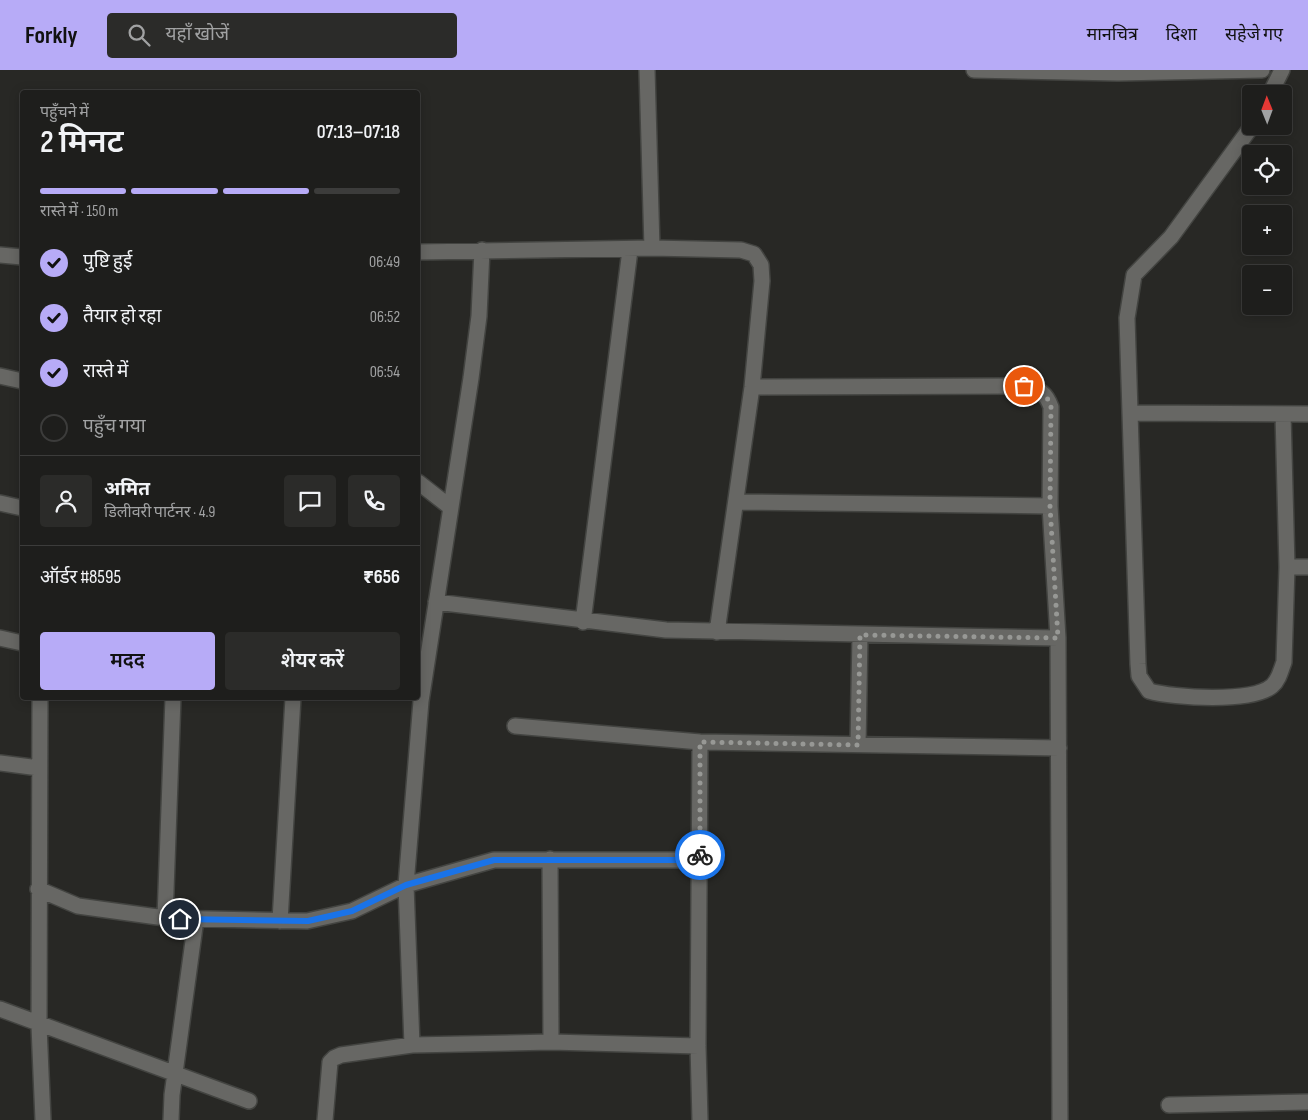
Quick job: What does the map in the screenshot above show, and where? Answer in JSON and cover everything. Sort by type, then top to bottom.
[{"type":"street","points":[[648,70],[652,248]]},
{"type":"street","points":[[974,70],[1118,73],[1262,70]]},
{"type":"street","points":[[1274,85],[1282,70]]},
{"type":"street","points":[[1245,135],[1171,237],[1134,275],[1127,318],[1138,664],[1139,676],[1149,691],[1167,696],[1247,696],[1263,692],[1273,686],[1280,676],[1284,662],[1287,567],[1283,414]]},
{"type":"street","points":[[420,252],[630,250],[652,248],[741,250],[754,254],[761,264],[762,281],[752,387],[717,632]]},
{"type":"street","points":[[412,1045],[406,885],[421,700],[479,316],[482,250]]},
{"type":"street","points":[[583,622],[630,250]]},
{"type":"street","points":[[0,255],[20,257]]},
{"type":"street","points":[[0,376],[20,381]]},
{"type":"street","points":[[752,387],[1024,386],[1037,388],[1047,395],[1051,407],[1050,506],[1058,638],[1060,1120]]},
{"type":"street","points":[[1131,412],[1308,414]]},
{"type":"street","points":[[420,484],[450,507]]},
{"type":"street","points":[[736,502],[1050,506]]},
{"type":"street","points":[[0,503],[20,508]]},
{"type":"street","points":[[1287,567],[1308,566]]},
{"type":"street","points":[[436,602],[583,622],[666,630],[1058,638]]},
{"type":"street","points":[[858,745],[860,635]]},
{"type":"street","points":[[0,638],[20,643]]},
{"type":"street","points":[[40,700],[38,889],[39,1026],[43,1120]]},
{"type":"street","points":[[165,918],[173,700]]},
{"type":"street","points":[[280,921],[293,700]]},
{"type":"street","points":[[515,726],[700,742],[1059,748]]},
{"type":"street","points":[[700,742],[698,1046],[700,1120]]},
{"type":"street","points":[[0,763],[39,768]]},
{"type":"street","points":[[550,859],[551,1042]]},
{"type":"street","points":[[38,889],[78,906],[165,918],[308,921],[352,911],[406,885],[494,860],[700,860]]},
{"type":"street","points":[[171,1120],[175,1074],[196,919]]},
{"type":"street","points":[[0,1009],[39,1026],[249,1101]]},
{"type":"street","points":[[326,1120],[330,1062],[334,1058],[412,1045],[551,1042],[698,1046]]},
{"type":"street","points":[[1169,1105],[1308,1102]]},
{"type":"way so far","points":[[700,855],[700,742],[858,745],[860,635],[1058,638],[1050,506],[1051,407],[1047,395],[1037,388],[1024,386]]},
{"type":"route","points":[[180,919],[308,921],[352,911],[406,885],[494,860],[700,860],[700,855]]}]
